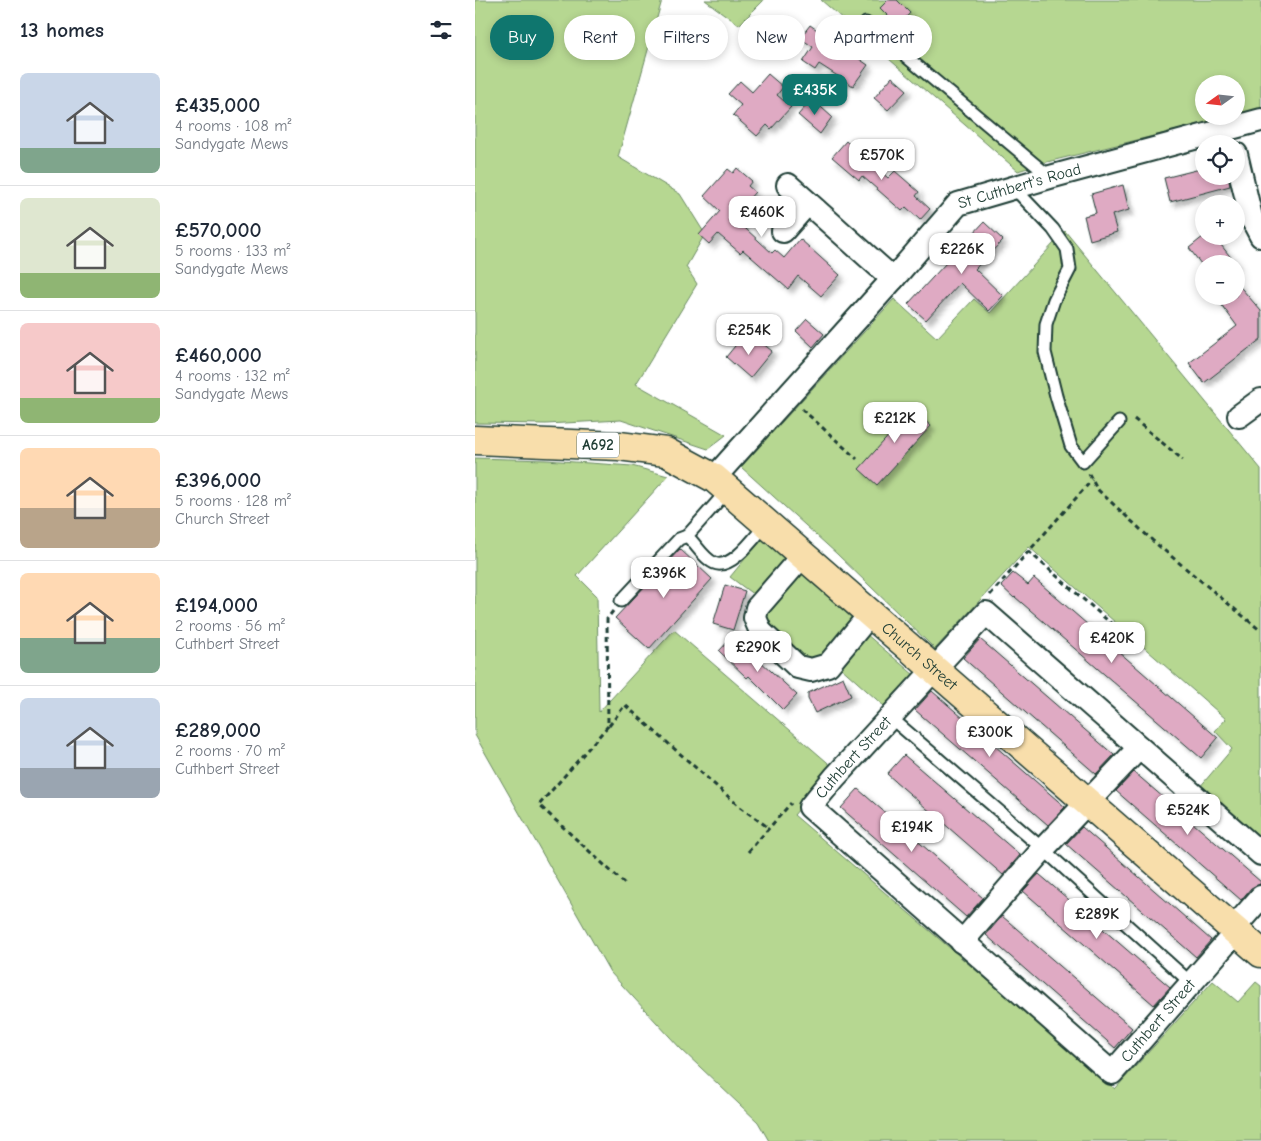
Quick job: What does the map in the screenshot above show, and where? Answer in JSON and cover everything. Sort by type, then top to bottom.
[{"type":"highway","name":"A692","points":[[475,440],[619,446],[666,452],[721,484]]},
{"type":"highway","name":"Church Street","points":[[721,484],[1261,953]]},
{"type":"street","name":"St Cuthbert's Road","points":[[1234,135],[1261,120]]},
{"type":"street","name":"St Cuthbert's Road","points":[[721,484],[787,395],[893,279],[958,204],[1050,177],[1195,144]]},
{"type":"street","points":[[788,185],[893,279]]},
{"type":"street","points":[[1243,185],[1251,217],[1261,236]]},
{"type":"street","points":[[783,231],[808,203]]},
{"type":"street","points":[[1239,416],[1261,400]]},
{"type":"street","points":[[803,555],[757,608],[755,618],[761,632],[798,667],[811,670],[828,665],[871,613]]},
{"type":"street","points":[[986,613],[1261,854]]},
{"type":"street","name":"Cuthbert Street","points":[[986,613],[835,777],[810,807],[961,942],[1112,1073],[1191,983],[1261,897]]},
{"type":"street","points":[[961,942],[1043,849],[1139,748]]},
{"type":"lane","points":[[910,60],[1050,177]]},
{"type":"lane","points":[[1013,187],[1053,229],[1067,249],[1069,269],[1054,300],[1046,324],[1045,352],[1071,446],[1083,462],[1119,422]]},
{"type":"lane","points":[[621,601],[679,539],[687,536],[721,484]]},
{"type":"lane","points":[[687,536],[715,564],[725,565],[733,560],[767,523]]},
{"type":"lane","points":[[890,717],[1043,849],[1191,983]]},
{"type":"path","points":[[787,395],[857,459]]},
{"type":"path","points":[[1119,422],[1130,416],[1183,460]]},
{"type":"path","points":[[1083,462],[1097,489],[1153,541],[1261,631]]},
{"type":"path","points":[[986,613],[985,600],[1093,480]]},
{"type":"path","points":[[1028,551],[1121,632]]},
{"type":"path","points":[[608,726],[607,619],[621,601]]},
{"type":"path","points":[[625,884],[539,805],[625,705],[741,807],[769,828]]},
{"type":"green space","points":[[475,0],[662,0],[658,15],[645,15],[645,60],[618,157],[680,194],[705,234],[686,267],[697,284],[636,384],[726,435],[708,449],[621,420],[546,424],[475,423]]},
{"type":"green space","points":[[705,0],[764,0],[749,15],[738,15],[738,24],[728,15]]},
{"type":"green space","points":[[821,0],[1261,0],[1261,109],[1245,113],[1245,75],[1195,75],[1195,125],[1198,125],[1047,162],[1018,171],[890,60],[932,60],[932,15],[838,15]]},
{"type":"green space","points":[[1065,231],[1261,469],[1261,844],[1199,788],[1232,749],[1215,731],[1226,719],[1029,547],[935,649],[837,554],[741,467],[894,299],[937,338],[974,299],[990,313]]},
{"type":"green space","points":[[475,458],[546,460],[632,466],[668,476],[577,576],[597,596],[599,712],[674,630],[834,768],[794,815],[1115,1089],[1213,981],[1238,1002],[1256,982],[1261,986],[1261,1141],[769,1141],[758,1122],[681,1049],[610,972],[475,735]]},
{"type":"green space","points":[[763,537],[790,560],[758,598],[730,577]]},
{"type":"green space","points":[[801,573],[854,620],[817,658],[809,661],[773,635],[765,612]]},
{"type":"green space","points":[[866,634],[914,675],[885,707],[838,665]]},
{"type":"building","points":[[888,0],[897,0],[910,13],[908,15],[887,15],[880,8]]},
{"type":"building","points":[[810,25],[815,28],[815,60],[861,60],[868,65],[853,86],[819,64],[815,70],[803,62],[813,47],[805,41],[805,32]]},
{"type":"building","points":[[768,74],[783,87],[777,95],[791,107],[771,129],[767,125],[757,136],[733,115],[741,105],[728,94],[740,81],[752,92]]},
{"type":"building","points":[[892,77],[907,90],[888,110],[874,98]]},
{"type":"building","points":[[812,99],[832,117],[820,134],[798,115]]},
{"type":"building","points":[[846,141],[888,178],[895,171],[919,192],[916,196],[930,209],[920,220],[906,207],[902,211],[862,176],[859,180],[832,157]]},
{"type":"building","points":[[737,168],[752,181],[748,186],[755,192],[733,217],[772,253],[775,250],[784,258],[800,239],[840,275],[821,296],[798,276],[788,289],[743,250],[740,253],[718,234],[709,244],[699,235],[720,211],[704,196],[728,169],[733,173]]},
{"type":"building","points":[[1195,170],[1195,185],[1230,186],[1170,202],[1164,178]]},
{"type":"building","points":[[1123,185],[1129,210],[1112,215],[1117,232],[1090,240],[1084,216],[1096,213],[1091,194]]},
{"type":"building","points":[[984,222],[1003,240],[975,269],[1003,296],[989,311],[960,283],[926,320],[908,304]]},
{"type":"building","points":[[1195,243],[1195,245],[1221,245],[1229,255],[1195,256],[1189,248]]},
{"type":"building","points":[[1245,292],[1261,311],[1261,339],[1204,383],[1189,363],[1237,326],[1222,305],[1245,305]]},
{"type":"building","points":[[807,319],[824,334],[813,347],[796,331]]},
{"type":"building","points":[[743,336],[752,343],[756,338],[772,351],[750,378],[726,357]]},
{"type":"building","points":[[901,406],[910,415],[914,411],[931,426],[877,485],[859,469],[892,432],[884,424]]},
{"type":"building","points":[[680,549],[712,579],[649,649],[615,618]]},
{"type":"building","points":[[1013,573],[1028,585],[1034,578],[1218,738],[1201,758],[1001,586]]},
{"type":"building","points":[[725,585],[745,591],[733,630],[713,624]]},
{"type":"building","points":[[733,636],[797,695],[783,710],[749,676],[747,678],[719,651]]},
{"type":"building","points":[[980,639],[1114,755],[1096,774],[963,658]]},
{"type":"building","points":[[843,677],[851,696],[815,713],[808,699],[808,693]]},
{"type":"building","points":[[932,691],[1065,807],[1048,825],[915,710]]},
{"type":"building","points":[[904,755],[1020,855],[1003,875],[887,774]]},
{"type":"building","points":[[1134,772],[1261,882],[1260,884],[1251,888],[1241,900],[1116,791]]},
{"type":"building","points":[[858,789],[983,898],[966,917],[841,808]]},
{"type":"building","points":[[1082,827],[1211,940],[1196,957],[1066,844]]},
{"type":"building","points":[[1039,874],[1170,987],[1154,1005],[1023,891]]},
{"type":"building","points":[[1002,916],[1132,1028],[1115,1048],[986,935]]}]
